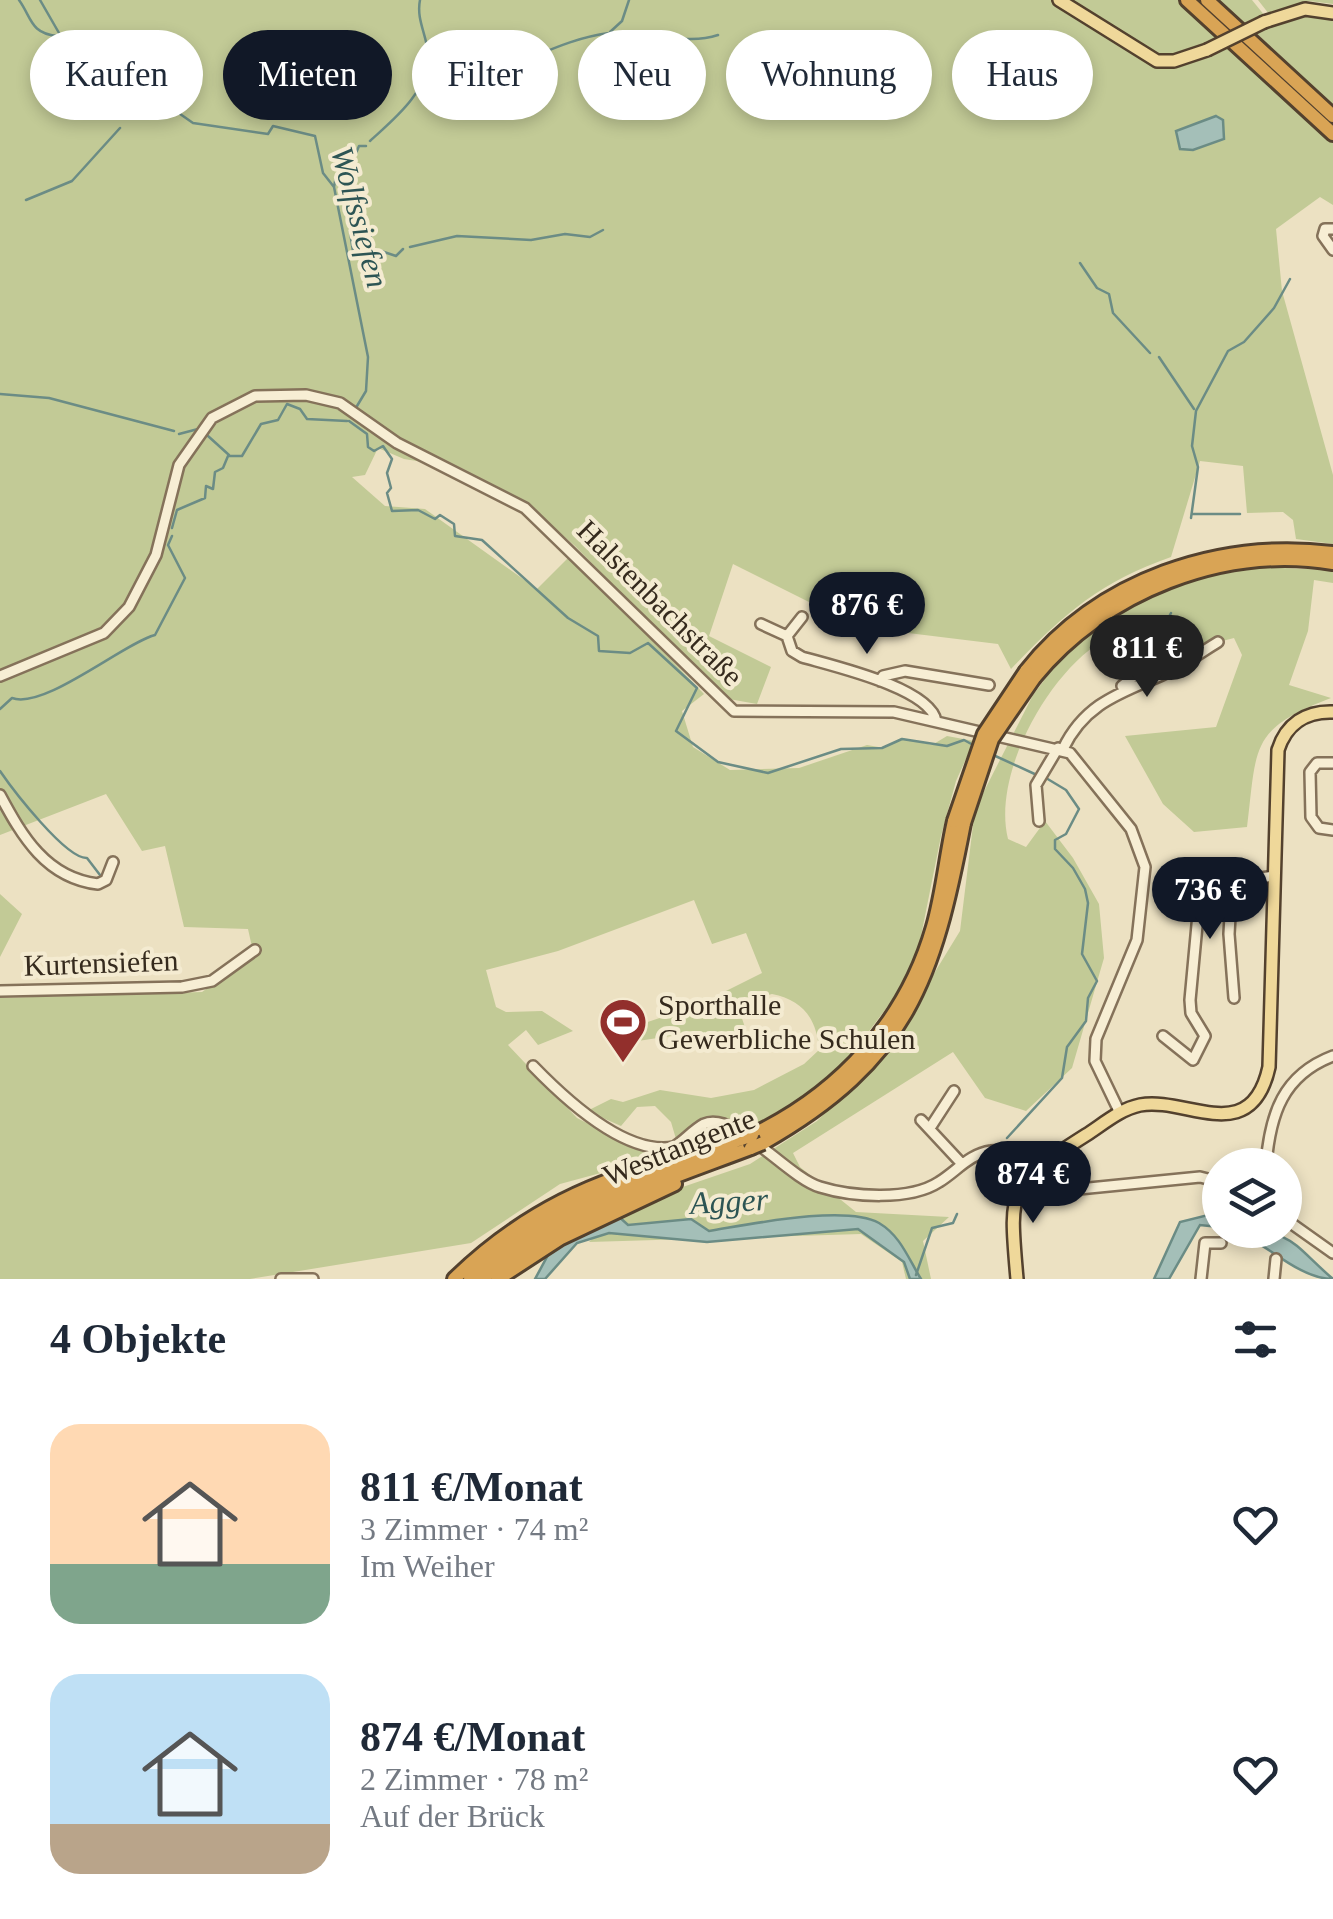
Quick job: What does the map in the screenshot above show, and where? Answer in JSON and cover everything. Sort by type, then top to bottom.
[{"type":"highway","points":[[1188,0],[1333,134]]},
{"type":"highway","points":[[1208,0],[1333,116]]},
{"type":"highway","points":[[1030,674],[1080,619],[1122,591],[1160,573],[1242,552],[1333,553]]},
{"type":"highway","points":[[1030,674],[1094,620],[1171,580],[1218,566],[1265,560],[1333,563]]},
{"type":"highway","name":"Westtangente","points":[[482,1279],[592,1202],[716,1162],[752,1141],[842,1076],[875,1041],[905,996],[933,928],[984,734],[1030,674]]},
{"type":"highway","name":"Westtangente","points":[[470,1279],[516,1241],[592,1202],[670,1168],[752,1141]]},
{"type":"highway","points":[[498,1279],[561,1238],[716,1162]]},
{"type":"highway","points":[[454,1279],[503,1237],[549,1208],[595,1186],[656,1167],[670,1168]]},
{"type":"main road","points":[[1059,0],[1157,61],[1174,61],[1206,50],[1264,22],[1305,9],[1333,13]]},
{"type":"main road","points":[[1017,1279],[1012,1210],[1018,1190],[1037,1166],[1120,1113],[1149,1104],[1221,1116],[1238,1110],[1258,1092],[1269,1067],[1281,740],[1302,718],[1333,712]]},
{"type":"street","points":[[1333,229],[1325,229],[1324,236],[1333,250]]},
{"type":"street","name":"Halstenbachstraße","points":[[0,676],[104,633],[117,621],[150,569],[174,477],[200,431],[232,405],[255,396],[292,394],[340,403],[397,443],[526,508],[734,711],[875,710],[936,721],[1018,744],[1060,748]]},
{"type":"street","points":[[787,636],[802,617]]},
{"type":"street","points":[[761,624],[787,636],[792,651],[802,657],[880,682],[928,705],[936,721]]},
{"type":"street","points":[[1122,689],[1162,675],[1218,642]]},
{"type":"street","points":[[880,682],[883,676],[906,672],[988,686]]},
{"type":"street","points":[[1039,822],[1036,785],[1060,748],[1137,674]]},
{"type":"street","points":[[1060,748],[1131,829],[1145,867],[1136,940],[1095,1049],[1095,1061],[1120,1113]]},
{"type":"street","points":[[1333,763],[1317,762],[1310,772],[1310,817],[1320,828],[1333,830]]},
{"type":"street","points":[[0,795],[31,850],[46,863],[98,884],[106,880],[113,862]]},
{"type":"street","points":[[1163,1036],[1193,1060],[1205,1036],[1191,1012],[1190,1000],[1196,902],[1207,886],[1274,876]]},
{"type":"street","points":[[1232,880],[1229,934],[1234,998]]},
{"type":"street","name":"Kurtensiefen","points":[[0,991],[182,987],[212,981],[254,950]]},
{"type":"street","points":[[1268,1148],[1286,1090],[1307,1066],[1333,1056]]},
{"type":"street","points":[[533,1066],[586,1117],[644,1144],[674,1147],[704,1124],[723,1122],[736,1127],[794,1176],[821,1187],[912,1192],[933,1186],[980,1154],[1004,1150],[1037,1166],[1064,1187],[1079,1189],[1202,1177]]},
{"type":"street","points":[[930,1128],[954,1091]]},
{"type":"street","points":[[921,1120],[962,1164]]},
{"type":"street","points":[[1302,1231],[1333,1253]]},
{"type":"street","points":[[1200,1279],[1205,1248]]},
{"type":"street","points":[[1274,1279],[1276,1259]]},
{"type":"street","points":[[281,1279],[314,1279]]},
{"type":"green space","points":[[0,0],[1179,0],[1333,140],[1333,205],[1320,197],[1276,229],[1282,291],[1333,475],[1333,544],[1296,539],[1293,520],[1283,512],[1247,513],[1243,466],[1200,461],[1171,557],[1102,589],[1048,632],[1011,669],[998,644],[859,627],[733,564],[709,636],[771,667],[757,704],[723,698],[575,546],[530,507],[461,468],[404,459],[378,448],[365,475],[352,477],[385,506],[425,509],[537,589],[571,555],[704,694],[682,711],[693,747],[730,770],[799,768],[867,745],[884,748],[901,738],[932,745],[947,736],[974,741],[956,781],[941,836],[917,956],[900,990],[842,1067],[818,1088],[760,1122],[747,1126],[717,1116],[704,1118],[676,1139],[671,1122],[655,1106],[637,1107],[621,1126],[587,1111],[611,1099],[623,1102],[660,1090],[711,1098],[754,1090],[804,1064],[819,1050],[815,1029],[806,1013],[792,1001],[772,994],[737,1004],[748,1036],[724,1044],[696,1043],[690,1033],[638,1041],[630,1028],[698,1005],[762,973],[746,933],[712,944],[694,900],[558,951],[486,970],[496,1007],[506,1012],[542,1011],[573,1031],[538,1045],[526,1030],[508,1045],[577,1118],[656,1158],[560,1184],[471,1243],[250,1279],[0,1279],[0,998],[202,992],[254,956],[248,929],[184,927],[165,846],[142,851],[106,794],[0,835]]},
{"type":"green space","points":[[1218,0],[1252,0],[1265,16],[1245,25]]},
{"type":"green space","points":[[1258,0],[1333,0],[1333,4],[1309,1],[1269,14]]},
{"type":"green space","points":[[1309,13],[1333,18],[1333,106],[1255,32]]},
{"type":"green space","points":[[1260,567],[1333,570],[1333,583],[1314,580],[1308,631],[1289,685],[1331,698],[1285,720],[1262,744],[1256,759],[1247,827],[1194,832],[1163,804],[1125,736],[1216,727],[1242,655],[1234,638],[1187,650],[1168,621],[1109,637],[1062,677],[1028,729],[1016,757],[1005,814],[1008,839],[1026,847],[1045,821],[1073,858],[1099,904],[1104,958],[1072,1068],[1026,1111],[985,1098],[953,1052],[793,1153],[800,1167],[856,1212],[949,1217],[923,1241],[931,1279],[906,1279],[902,1262],[861,1234],[589,1242],[610,1221],[671,1191],[750,1164],[817,1121],[886,1052],[960,931],[975,809],[1033,695],[1067,650],[1130,605],[1174,583]]},
{"type":"green space","points":[[0,894],[22,914],[0,957]]},
{"type":"water","points":[[1216,116],[1223,120],[1224,139],[1193,150],[1180,149],[1176,131]]},
{"type":"water","points":[[365,225],[370,227],[372,253],[365,259],[354,258],[350,232]]},
{"type":"water","points":[[617,1215],[628,1225],[691,1219],[709,1231],[796,1218],[863,1218],[879,1223],[893,1235],[921,1279],[910,1279],[904,1262],[858,1229],[707,1242],[609,1233],[577,1243],[545,1279],[535,1279],[554,1244]]},
{"type":"water","points":[[1202,1216],[1202,1225],[1169,1279],[1154,1279],[1180,1222]]},
{"type":"water","points":[[1266,1248],[1300,1248],[1333,1279],[1320,1277]]},
{"type":"waterway","points":[[19,0],[40,30]]},
{"type":"waterway","name":"Wolfssiefen","points":[[40,0],[82,73],[122,78],[136,91],[150,93],[193,123],[268,134],[273,126],[315,136],[323,173],[334,187],[368,357],[366,391],[357,406]]},
{"type":"waterway","points":[[370,141],[408,104],[423,81],[428,54],[419,14],[420,0]]},
{"type":"waterway","points":[[612,30],[622,21],[629,0]]},
{"type":"waterway","points":[[558,47],[622,32],[691,39],[718,35]]},
{"type":"waterway","points":[[26,200],[72,181],[120,128]]},
{"type":"waterway","points":[[334,187],[336,176],[351,165],[359,146],[366,146]]},
{"type":"waterway","points":[[410,247],[457,236],[531,240],[565,234],[590,237],[603,230]]},
{"type":"waterway","points":[[372,248],[396,256],[403,249]]},
{"type":"waterway","points":[[1080,263],[1097,288],[1109,294],[1113,313],[1150,353]]},
{"type":"waterway","points":[[1191,518],[1198,467],[1192,446],[1196,411],[1228,351],[1244,342],[1274,308],[1290,279]]},
{"type":"waterway","points":[[1159,357],[1194,409]]},
{"type":"waterway","points":[[0,394],[49,398],[174,431]]},
{"type":"waterway","points":[[172,528],[177,510],[205,498],[206,486],[213,489],[215,472],[223,468],[228,456],[242,456],[261,424],[278,420],[287,404],[300,409],[307,419],[347,421]]},
{"type":"waterway","points":[[349,421],[367,434],[368,447],[374,451],[383,446],[392,459],[387,473],[392,511],[418,510],[435,519],[440,515],[454,524],[455,536],[482,540],[568,618],[598,636],[599,651],[630,653],[648,643],[697,688],[676,731],[718,762],[768,773],[841,749],[882,748],[902,739],[947,746],[964,740],[975,746]]},
{"type":"waterway","points":[[179,434],[198,429]]},
{"type":"waterway","points":[[208,436],[229,455]]},
{"type":"waterway","points":[[1192,514],[1240,514]]},
{"type":"waterway","points":[[0,709],[12,698],[26,699],[63,685],[155,635],[185,578],[168,545],[172,536]]},
{"type":"waterway","points":[[1165,624],[1171,613]]},
{"type":"waterway","points":[[991,754],[1039,776]]},
{"type":"waterway","points":[[0,771],[54,836],[66,848],[87,858],[100,875]]},
{"type":"waterway","points":[[1007,1138],[1062,1078],[1067,1047],[1086,1021],[1088,998],[1097,981],[1082,954],[1088,903],[1085,889],[1055,849],[1055,840],[1066,834],[1079,809],[1066,790],[1046,778]]},
{"type":"waterway","points":[[916,1275],[932,1228],[953,1223],[957,1214]]},
{"type":"place","name":"Sporthalle Gewerbliche Schulen","points":[[623,1064]]},
{"type":"water label","name":"Agger","points":[[729,1201]]}]
